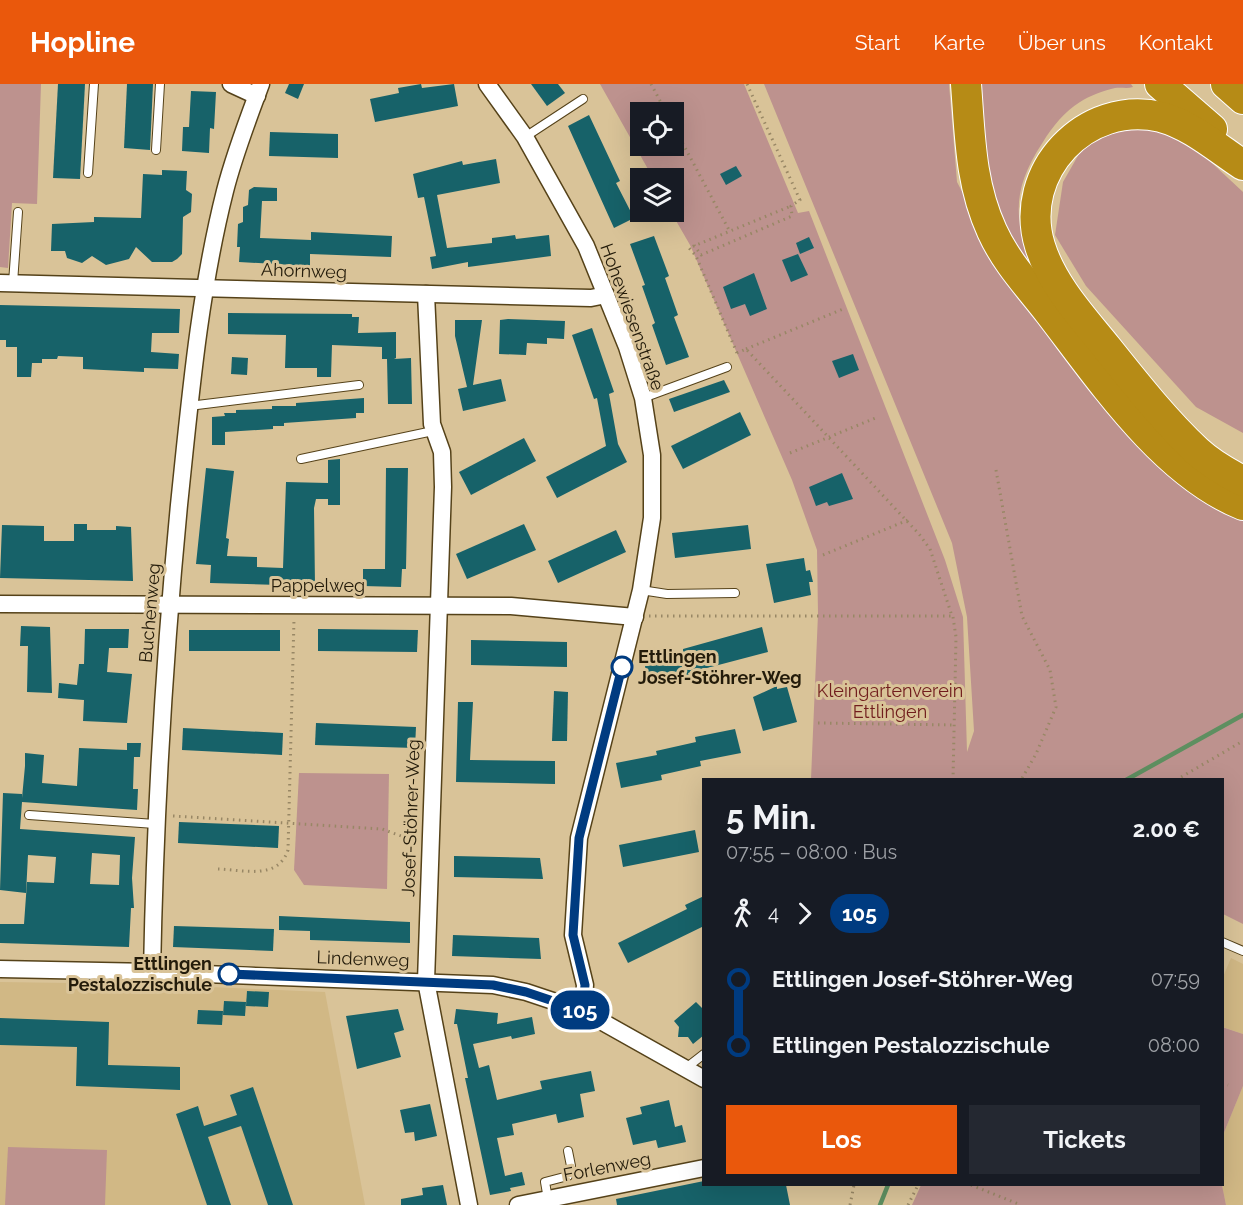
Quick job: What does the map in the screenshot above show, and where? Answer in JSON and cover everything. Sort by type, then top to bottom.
[{"type":"highway","points":[[966,84],[973,171],[984,209],[1004,254],[1080,354],[1153,439],[1203,484],[1243,506]]},
{"type":"highway","points":[[1160,84],[1243,156]]},
{"type":"highway","points":[[1226,84],[1243,99]]},
{"type":"highway","points":[[1243,165],[1183,125],[1149,116],[1115,116],[1077,134],[1059,150],[1044,172],[1037,194],[1035,221],[1040,246],[1051,272],[1077,311],[1198,452],[1243,481]]},
{"type":"highway","points":[[1174,426],[1208,449],[1243,460]]},
{"type":"street","points":[[231,84],[259,90]]},
{"type":"street","name":"Hohewiesenstraße","points":[[487,84],[525,137],[586,246],[643,398],[652,455],[652,518],[641,590],[579,838],[573,935],[585,985],[583,1011]]},
{"type":"street","name":"Buchenweg","points":[[152,972],[155,820],[169,606],[189,406],[205,288],[225,191],[259,90]]},
{"type":"street","name":"Ahornweg","points":[[6,283],[591,298],[606,295]]},
{"type":"street","name":"Josef-Stöhrer-Weg","points":[[426,294],[434,431],[442,452],[426,981],[469,1205]]},
{"type":"street","name":"Pappelweg","points":[[0,604],[521,606],[635,616]]},
{"type":"street","name":"Lindenweg","points":[[0,969],[152,972],[493,985],[526,992],[583,1011],[702,1078]]},
{"type":"street","name":"Forlenweg","points":[[518,1205],[702,1168]]},
{"type":"lane","points":[[88,173],[94,84]]},
{"type":"lane","points":[[156,150],[160,84]]},
{"type":"lane","points":[[525,137],[583,99]]},
{"type":"lane","points":[[6,283],[18,212]]},
{"type":"lane","points":[[643,398],[727,367]]},
{"type":"lane","points":[[189,406],[359,385]]},
{"type":"lane","points":[[301,459],[434,431]]},
{"type":"lane","points":[[641,590],[667,594],[735,593]]},
{"type":"lane","points":[[29,815],[155,820]]},
{"type":"lane","points":[[1224,943],[1243,951]]},
{"type":"lane","points":[[686,1068],[702,1056]]},
{"type":"lane","points":[[548,1199],[545,1182],[568,1176],[571,1166],[568,1151]]},
{"type":"path","points":[[651,84],[661,102]]},
{"type":"path","points":[[737,353],[696,256],[689,248],[800,200],[747,84]]},
{"type":"path","points":[[684,146],[729,230]]},
{"type":"path","points":[[694,245],[701,255],[792,216],[790,206]]},
{"type":"path","points":[[727,367],[728,358],[737,353],[843,309]]},
{"type":"path","points":[[746,350],[908,520],[930,549],[952,616],[956,637],[953,778]]},
{"type":"path","points":[[790,453],[878,417]]},
{"type":"path","points":[[996,470],[1022,616],[1050,670],[1056,707],[1036,754],[1022,778]]},
{"type":"path","points":[[823,555],[908,520]]},
{"type":"path","points":[[218,869],[272,870],[278,868],[285,860],[288,850],[294,605]]},
{"type":"path","points":[[635,616],[818,614],[952,616]]},
{"type":"path","points":[[818,723],[955,726]]},
{"type":"path","points":[[1179,778],[1243,741]]},
{"type":"path","points":[[155,820],[289,822],[382,829],[430,846]]},
{"type":"path","points":[[1224,1084],[1228,1085]]},
{"type":"path","points":[[850,1205],[854,1186]]},
{"type":"path","points":[[908,1205],[918,1186]]},
{"type":"path","points":[[974,1186],[1021,1205]]},
{"type":"shaded area","points":[[1231,958],[1243,964],[1243,1034],[1224,1027],[1224,975]]},
{"type":"shaded area","points":[[0,982],[141,984],[325,992],[365,1205],[0,1205]]},
{"type":"shaded area","points":[[1243,1086],[1243,1205],[1226,1205],[1222,1186],[1224,1133]]},
{"type":"green space","points":[[0,84],[41,84],[37,204],[12,203],[8,268],[0,267]]},
{"type":"green space","name":"Kleingartenverein Ettlingen","points":[[600,84],[744,84],[798,213],[809,211],[945,560],[963,617],[967,752],[974,731],[967,617],[952,543],[764,84],[949,84],[957,182],[993,251],[1031,313],[1107,413],[1168,470],[1243,520],[1243,924],[1224,914],[1224,778],[811,778],[818,614],[817,550],[792,480],[690,245],[677,222],[684,222],[684,168],[647,168],[641,156],[684,156],[684,102],[630,102],[630,137]]},
{"type":"green space","points":[[978,84],[1131,84],[1133,87],[1107,90],[1074,106],[1055,125],[1033,159],[1021,189],[1019,219],[1033,268],[1020,260],[992,203]]},
{"type":"green space","points":[[1132,124],[1165,129],[1198,150],[1243,192],[1243,433],[1196,407],[1086,286],[1055,235],[1063,182],[1087,140]]},
{"type":"green space","points":[[299,773],[389,774],[387,889],[304,885],[294,870]]},
{"type":"green space","points":[[1224,1028],[1243,1034],[1243,1086],[1224,1133]]},
{"type":"green space","points":[[8,1147],[107,1150],[105,1205],[5,1205]]},
{"type":"green space","points":[[921,1186],[1222,1186],[1226,1205],[912,1205]]},
{"type":"building","points":[[58,84],[85,84],[80,179],[53,178]]},
{"type":"building","points":[[127,84],[153,84],[150,150],[124,148]]},
{"type":"building","points":[[289,84],[304,84],[298,99],[285,93]]},
{"type":"building","points":[[421,84],[422,88],[454,84],[458,106],[375,122],[370,99],[399,93],[398,88]]},
{"type":"building","points":[[531,84],[558,84],[565,93],[547,106]]},
{"type":"building","points":[[191,91],[216,92],[214,129],[210,128],[209,153],[182,151],[183,127],[189,127]]},
{"type":"building","points":[[589,115],[620,181],[616,183],[630,210],[630,220],[614,228],[568,126]]},
{"type":"building","points":[[270,132],[338,134],[338,158],[269,156]]},
{"type":"building","points":[[496,159],[500,183],[437,195],[447,248],[492,243],[492,238],[515,235],[516,239],[549,235],[551,256],[468,267],[468,262],[432,269],[430,257],[436,256],[424,197],[418,198],[413,174],[462,161],[463,165]]},
{"type":"building","points":[[736,166],[742,176],[726,185],[720,174]]},
{"type":"building","points":[[162,170],[187,171],[186,190],[192,194],[191,212],[183,217],[182,254],[177,259],[172,262],[152,262],[136,247],[129,259],[106,265],[92,256],[82,263],[67,258],[65,251],[51,251],[52,224],[94,222],[94,217],[141,218],[143,174],[162,175]]},
{"type":"building","points":[[254,187],[277,188],[277,201],[262,201],[260,238],[311,240],[311,232],[392,236],[391,257],[310,254],[310,266],[239,262],[238,224],[243,222],[243,207],[248,205],[249,190]]},
{"type":"building","points":[[654,236],[669,276],[665,278],[678,315],[674,317],[689,357],[666,365],[652,325],[655,323],[642,286],[645,285],[630,244]]},
{"type":"building","points":[[809,237],[814,248],[800,254],[796,243]]},
{"type":"building","points":[[798,254],[808,275],[791,282],[782,260]]},
{"type":"building","points":[[754,273],[767,309],[750,316],[745,304],[731,309],[723,287]]},
{"type":"building","points":[[0,305],[180,309],[179,333],[152,333],[151,352],[179,354],[178,369],[144,368],[144,372],[83,369],[83,357],[58,356],[57,359],[42,359],[42,363],[32,363],[31,377],[17,377],[17,347],[6,347],[6,340],[0,340]]},
{"type":"building","points":[[228,313],[352,314],[352,317],[359,317],[358,333],[396,332],[396,358],[394,359],[411,358],[412,404],[388,404],[387,359],[382,359],[382,347],[332,345],[331,377],[317,377],[317,368],[285,368],[286,335],[228,334]]},
{"type":"building","points":[[455,320],[482,320],[473,385],[501,379],[506,401],[463,411],[458,389],[467,387],[455,336]]},
{"type":"building","points":[[500,320],[565,321],[564,339],[547,338],[547,344],[527,343],[526,355],[499,354]]},
{"type":"building","points":[[592,328],[614,392],[609,394],[618,444],[627,462],[557,498],[546,477],[606,446],[597,398],[594,399],[572,335]]},
{"type":"building","points":[[853,354],[859,370],[839,378],[832,361]]},
{"type":"building","points":[[232,357],[248,358],[247,375],[231,374]]},
{"type":"building","points":[[724,380],[730,392],[674,412],[669,399]]},
{"type":"building","points":[[364,398],[364,413],[356,413],[356,418],[284,423],[284,426],[273,426],[273,429],[225,432],[225,445],[212,445],[212,417],[225,416],[224,413],[236,413],[236,410],[272,409],[272,406],[296,406],[296,403]]},
{"type":"building","points":[[740,412],[751,435],[683,469],[671,446]]},
{"type":"building","points":[[524,438],[536,461],[471,495],[459,472]]},
{"type":"building","points":[[340,459],[340,505],[328,505],[328,499],[316,499],[314,508],[315,586],[210,583],[211,565],[196,564],[206,468],[234,471],[226,538],[229,539],[227,556],[257,557],[257,567],[283,568],[286,482],[328,483],[328,460]]},
{"type":"building","points":[[386,468],[408,468],[406,569],[402,569],[401,587],[363,586],[363,569],[385,569]]},
{"type":"building","points":[[842,473],[853,499],[829,506],[827,502],[816,506],[809,487]]},
{"type":"building","points":[[74,524],[87,524],[87,530],[116,530],[116,526],[131,527],[133,581],[0,578],[2,525],[44,526],[44,541],[74,541]]},
{"type":"building","points":[[524,524],[536,550],[467,579],[456,554]]},
{"type":"building","points":[[748,525],[751,549],[675,558],[672,533]]},
{"type":"building","points":[[616,530],[626,552],[558,583],[548,561]]},
{"type":"building","points":[[804,558],[806,571],[810,570],[813,582],[809,582],[811,595],[774,603],[766,564]]},
{"type":"building","points":[[21,626],[50,627],[52,693],[27,692],[28,646],[20,646]]},
{"type":"building","points":[[762,627],[768,652],[688,673],[689,677],[649,686],[644,661],[683,653],[683,649]]},
{"type":"building","points":[[85,629],[129,629],[128,648],[109,648],[107,672],[132,674],[127,723],[83,721],[84,700],[58,698],[59,683],[77,685],[79,664],[84,664]]},
{"type":"building","points":[[318,629],[418,630],[417,652],[318,651]]},
{"type":"building","points":[[189,630],[280,630],[280,651],[189,651]]},
{"type":"building","points":[[471,640],[567,642],[567,667],[471,665]]},
{"type":"building","points":[[777,686],[777,689],[787,687],[797,722],[763,731],[753,697]]},
{"type":"building","points":[[554,691],[568,692],[567,741],[552,741]]},
{"type":"building","points":[[458,702],[473,702],[470,760],[555,761],[555,784],[456,782]]},
{"type":"building","points":[[316,723],[416,727],[415,748],[315,745]]},
{"type":"building","points":[[183,728],[283,733],[282,755],[182,750]]},
{"type":"building","points":[[735,729],[741,753],[700,761],[701,766],[661,775],[662,780],[621,788],[616,763],[657,755],[656,751],[696,742],[695,737]]},
{"type":"building","points":[[127,743],[141,743],[140,757],[134,757],[133,789],[138,789],[137,810],[22,802],[20,829],[135,837],[132,878],[134,908],[131,908],[129,947],[0,943],[0,924],[24,924],[27,882],[54,883],[56,857],[28,855],[26,893],[0,890],[3,793],[22,794],[22,798],[25,753],[44,755],[42,783],[77,786],[79,748],[127,750]],"holes":[[[92,853],[120,855],[119,885],[90,884]]]},
{"type":"building","points":[[179,822],[279,826],[278,848],[178,843]]},
{"type":"building","points":[[695,830],[699,852],[623,867],[619,845]]},
{"type":"building","points":[[454,856],[540,858],[543,879],[454,877]]},
{"type":"building","points":[[702,897],[702,927],[628,963],[618,943],[687,909],[685,905]]},
{"type":"building","points":[[279,916],[410,922],[410,943],[310,940],[310,931],[279,930]]},
{"type":"building","points":[[174,926],[274,929],[273,951],[173,947]]},
{"type":"building","points":[[453,935],[539,938],[541,959],[452,956]]},
{"type":"building","points":[[247,991],[269,992],[268,1007],[246,1006]]},
{"type":"building","points":[[224,1001],[246,1002],[245,1016],[223,1015]]},
{"type":"building","points":[[696,1002],[702,1008],[702,1037],[693,1044],[688,1037],[678,1037],[679,1027],[674,1021]]},
{"type":"building","points":[[398,1009],[404,1030],[394,1033],[401,1057],[357,1069],[346,1016]]},
{"type":"building","points":[[456,1009],[498,1013],[497,1024],[532,1017],[535,1034],[512,1039],[511,1036],[473,1044],[479,1068],[489,1065],[497,1100],[542,1089],[540,1081],[591,1071],[595,1091],[580,1094],[584,1117],[558,1123],[556,1114],[512,1124],[514,1135],[497,1138],[505,1176],[522,1172],[525,1185],[510,1188],[511,1191],[490,1195],[465,1078],[468,1078],[457,1024],[454,1024]]},
{"type":"building","points":[[198,1010],[223,1011],[222,1025],[197,1024]]},
{"type":"building","points":[[0,1018],[109,1022],[108,1065],[180,1067],[180,1090],[76,1086],[77,1047],[0,1045]]},
{"type":"building","points":[[253,1087],[293,1205],[268,1205],[241,1126],[208,1137],[231,1205],[207,1205],[176,1114],[198,1106],[204,1126],[237,1115],[230,1095]]},
{"type":"building","points":[[669,1100],[675,1127],[682,1125],[686,1142],[658,1148],[656,1140],[633,1145],[626,1118],[642,1114],[640,1107]]},
{"type":"building","points":[[430,1104],[437,1136],[415,1141],[414,1132],[405,1133],[400,1110]]},
{"type":"building","points":[[702,1181],[702,1186],[786,1186],[790,1205],[617,1205],[616,1199]]},
{"type":"building","points":[[443,1185],[447,1205],[401,1205],[401,1199],[423,1195],[422,1188]]},
{"type":"waterway","points":[[1130,778],[1243,715]]},
{"type":"waterway","points":[[880,1205],[888,1186]]},
{"type":"bus line","name":"105","points":[[229,974],[493,985],[526,992],[583,1011],[585,985],[573,935],[574,887],[579,838],[622,667]]},
{"type":"place","name":"Ettlingen Josef-Stöhrer-Weg","points":[[622,667]]},
{"type":"place","name":"Ettlingen Pestalozzischule","points":[[229,974]]}]
